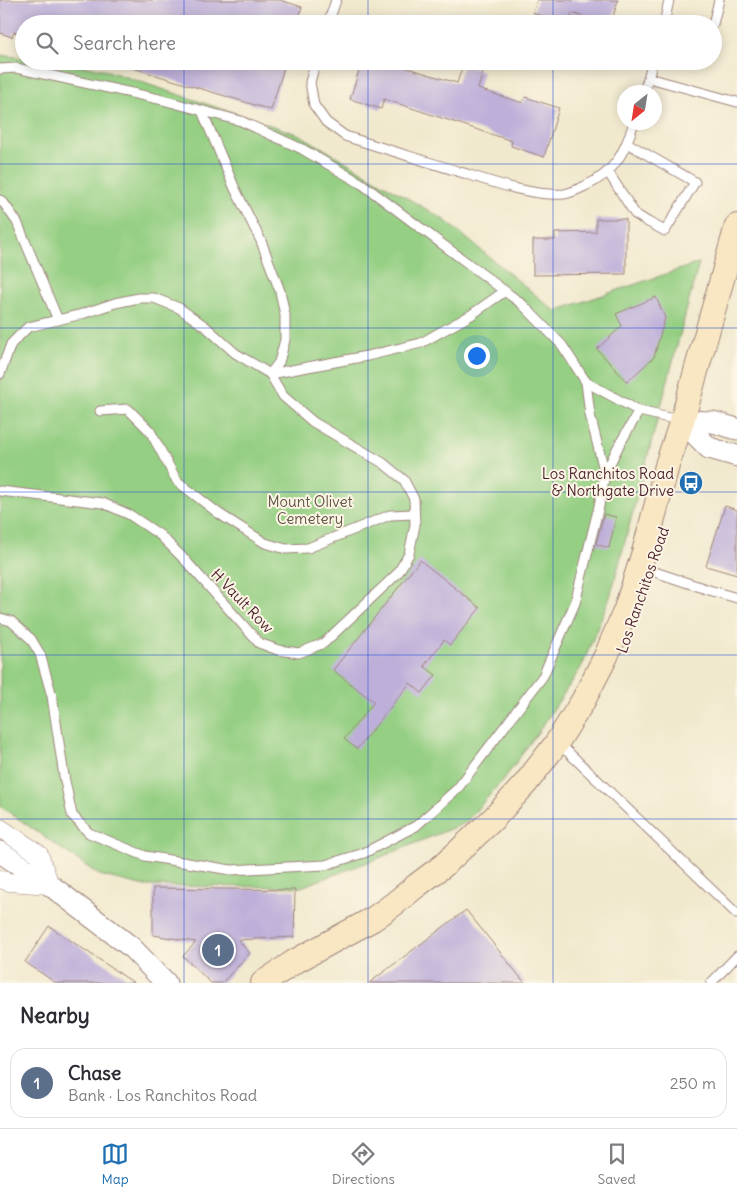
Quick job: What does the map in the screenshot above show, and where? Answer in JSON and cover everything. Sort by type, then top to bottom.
[{"type":"main road","name":"Los Ranchitos Road","points":[[562,748],[582,701],[606,656],[626,608],[644,552],[668,462],[682,422],[737,226]]},
{"type":"main road","name":"Los Ranchitos Road","points":[[263,983],[294,962],[373,919],[444,865],[493,819],[562,748],[594,708],[618,662],[638,614],[652,571],[681,466],[682,422]]},
{"type":"street","points":[[682,422],[713,422],[737,429]]},
{"type":"street","points":[[682,422],[709,448],[737,456]]},
{"type":"street","points":[[0,828],[38,854],[50,884]]},
{"type":"street","points":[[0,852],[50,884],[131,947],[166,983]]},
{"type":"street","points":[[0,879],[9,882],[50,884]]},
{"type":"lane","points":[[331,15],[336,0]]},
{"type":"lane","points":[[666,15],[670,0]]},
{"type":"lane","points":[[715,15],[719,0]]},
{"type":"lane","points":[[0,69],[15,68]]},
{"type":"lane","points":[[25,70],[159,99],[241,121],[302,149],[362,184],[522,304],[562,345],[586,382],[590,415],[604,474]]},
{"type":"lane","points":[[313,70],[310,82],[314,105],[326,122],[344,136],[483,179],[540,193],[564,194],[593,183],[608,172],[618,160],[631,130]]},
{"type":"lane","points":[[646,85],[651,70]]},
{"type":"lane","points":[[649,78],[737,102]]},
{"type":"lane","points":[[202,111],[235,189],[261,241],[280,291],[285,315],[285,340],[279,362],[270,374]]},
{"type":"lane","points":[[608,172],[635,214],[665,231],[695,182],[627,143]]},
{"type":"lane","points":[[0,200],[17,222],[58,320]]},
{"type":"lane","points":[[0,374],[11,344],[28,327],[139,298],[154,298],[180,308],[206,326],[235,353],[270,374],[421,344],[471,315],[504,291]]},
{"type":"lane","name":"H Vault Row","points":[[0,491],[103,503],[130,515],[160,535],[185,560],[259,643],[278,650],[299,653],[324,643],[398,573],[409,554],[414,525],[414,498],[404,480],[382,463],[313,422],[283,396],[270,374]]},
{"type":"lane","points":[[586,382],[639,411],[682,422]]},
{"type":"lane","points":[[100,411],[128,409],[150,431],[177,481],[218,513],[266,544],[286,549],[308,548],[390,515],[414,514]]},
{"type":"lane","points":[[0,618],[12,621],[31,639],[40,654],[52,696],[72,815],[89,833],[145,856],[232,870],[325,865],[364,854],[416,826],[458,788],[543,676],[575,603],[599,506],[604,474],[639,411]]},
{"type":"lane","points":[[652,571],[737,598]]},
{"type":"lane","points":[[562,748],[737,914]]},
{"type":"lane","points":[[711,983],[737,956]]},
{"type":"green space","name":"Mount Olivet Cemetery","points":[[0,55],[15,57],[15,70],[105,70],[300,135],[443,219],[555,311],[699,263],[611,594],[582,666],[507,775],[465,823],[301,887],[145,886],[99,875],[0,806]]},
{"type":"building","points":[[0,0],[280,0],[302,7],[300,15],[15,15],[15,32],[12,37],[0,33]]},
{"type":"building","points":[[537,0],[618,0],[614,15],[578,15],[572,13],[571,15],[539,15],[533,13]]},
{"type":"building","points":[[139,70],[283,70],[271,110]]},
{"type":"building","points":[[359,70],[414,70],[457,83],[461,70],[480,70],[483,71],[478,89],[523,103],[525,97],[559,108],[544,157],[511,146],[512,141],[384,99],[381,109],[350,99]]},
{"type":"building","points":[[596,219],[626,219],[626,274],[533,275],[533,240],[555,240],[555,233],[596,232]]},
{"type":"building","points":[[656,297],[665,318],[654,357],[627,382],[597,349],[622,326],[616,314]]},
{"type":"building","points":[[725,506],[737,510],[737,575],[706,566]]},
{"type":"building","points":[[604,514],[616,517],[609,548],[596,544]]},
{"type":"building","points":[[420,560],[480,608],[450,645],[444,640],[424,666],[436,675],[422,693],[410,683],[357,749],[344,739],[374,702],[333,670]]},
{"type":"building","points":[[153,888],[295,890],[294,937],[238,940],[250,953],[222,983],[211,983],[183,956],[196,942],[153,935]]},
{"type":"building","points":[[466,910],[525,983],[369,983]]},
{"type":"building","points":[[49,926],[134,983],[56,983],[25,962]]},
{"type":"place","name":"Los Ranchitos Road & Northgate Drive","points":[[691,483]]},
{"type":"place","name":"Chase","points":[[218,950]]}]
